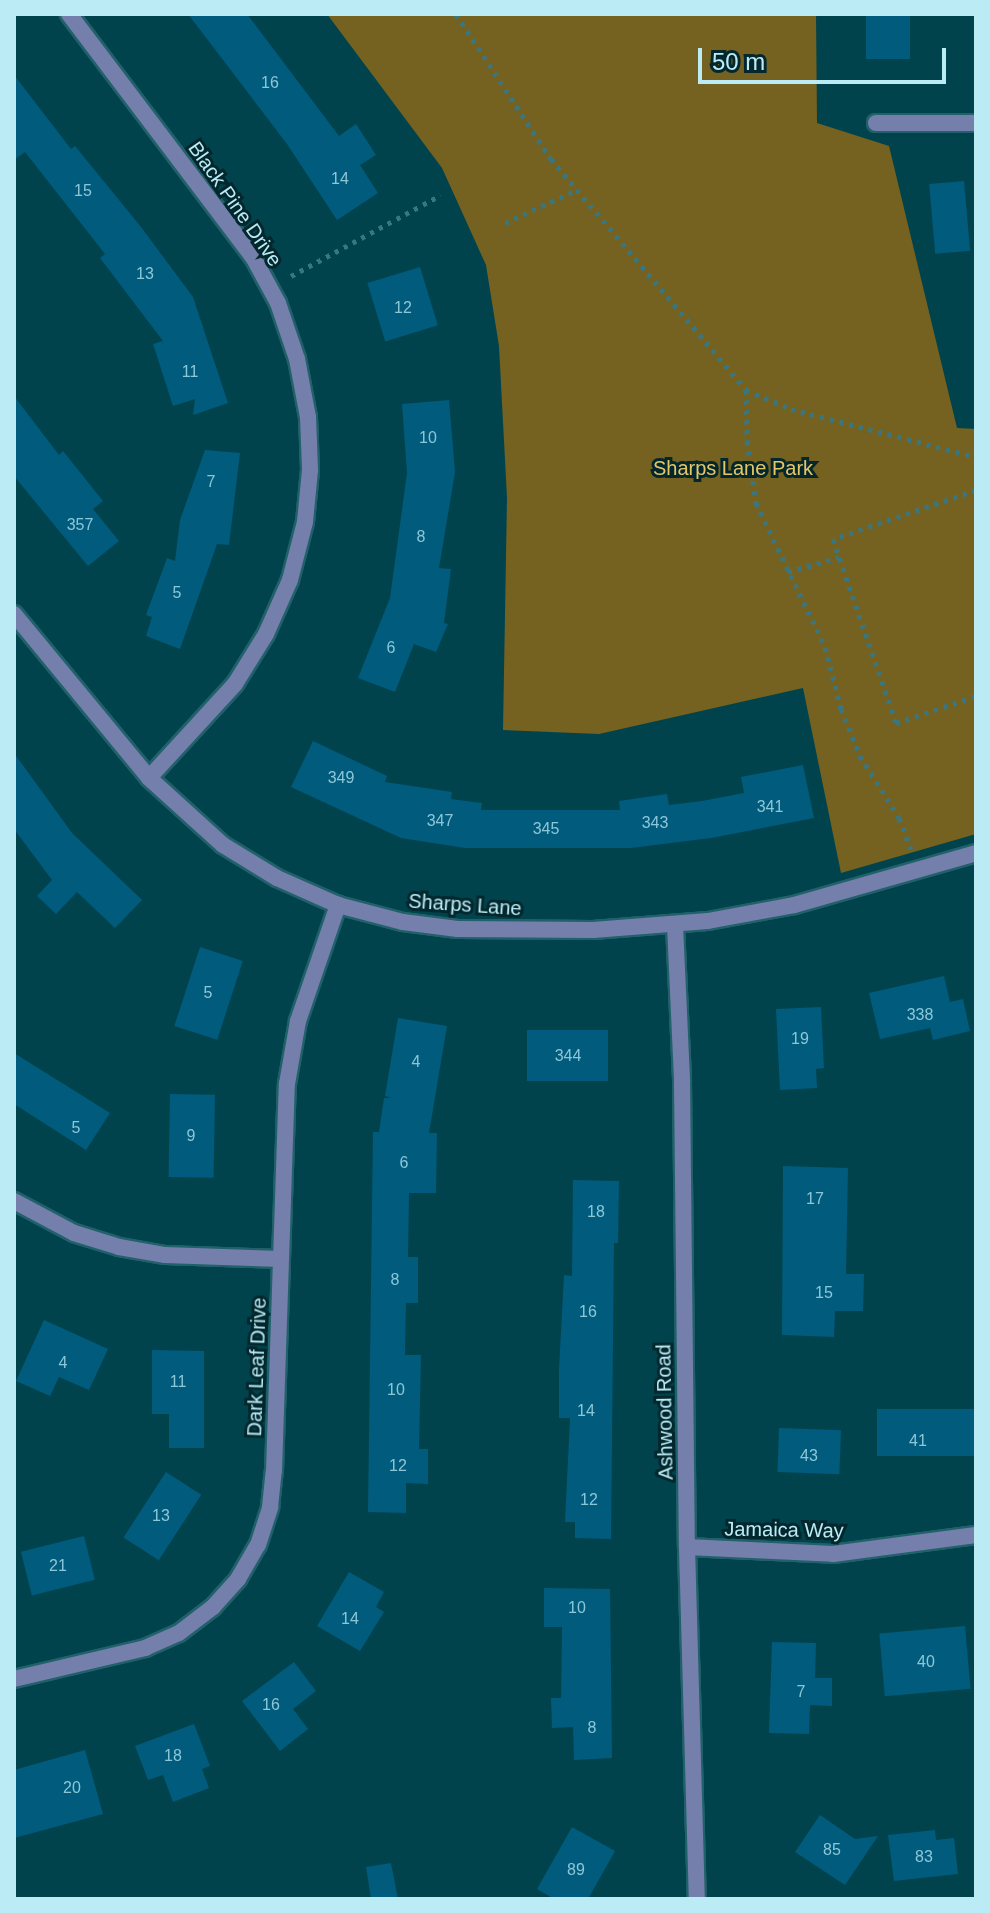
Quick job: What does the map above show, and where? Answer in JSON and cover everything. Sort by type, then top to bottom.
[{"type":"street","name":"Black Pine Drive","points":[[69,14],[253,257],[269,287],[297,359],[308,417],[310,470],[305,522],[290,580],[266,634],[235,684],[149,778]]},
{"type":"street","points":[[876,123],[976,123]]},
{"type":"street","name":"Sharps Lane","points":[[14,614],[149,778],[223,845],[277,878],[338,905],[403,922],[458,929],[593,930],[675,925],[794,905],[976,853]]},
{"type":"street","name":"Dark Leaf Drive","points":[[14,1679],[156,1643],[179,1633],[213,1607],[238,1579],[258,1545],[270,1507],[287,1084],[298,1021],[338,905]]},
{"type":"street","name":"Ashwood Road","points":[[675,925],[682,1082],[687,1547],[697,1899]]},
{"type":"street","points":[[14,1201],[74,1233],[119,1247],[165,1255],[280,1259]]},
{"type":"street","name":"Jamaica Way","points":[[687,1547],[833,1554],[976,1535]]},
{"type":"path","points":[[456,14],[551,159],[746,390],[791,409],[976,457]]},
{"type":"path","points":[[505,223],[577,190]]},
{"type":"path","points":[[269,287],[441,195]]},
{"type":"path","points":[[746,390],[747,441],[756,503],[825,647],[841,709],[860,756],[899,818],[920,870]]},
{"type":"path","points":[[976,490],[833,539],[896,723],[976,696]]},
{"type":"path","points":[[788,572],[839,557]]},
{"type":"green space","name":"Sharps Lane Park","points":[[327,14],[816,14],[817,123],[889,146],[957,428],[976,429],[976,834],[841,873],[803,688],[599,734],[503,730],[507,498],[499,346],[486,265],[442,168]]},
{"type":"building","points":[[188,14],[247,14],[339,136],[356,124],[376,155],[360,165],[378,193],[337,220],[287,144]]},
{"type":"building","points":[[866,14],[910,14],[910,59],[866,59]]},
{"type":"building","points":[[14,75],[71,149],[75,146],[141,227],[193,297],[228,403],[193,415],[195,399],[173,406],[153,344],[163,341],[100,258],[105,254],[25,152],[14,160]]},
{"type":"building","points":[[964,181],[970,251],[935,254],[929,184]]},
{"type":"building","points":[[420,267],[438,325],[385,341],[367,283]]},
{"type":"building","points":[[14,396],[59,455],[63,451],[103,501],[93,509],[119,541],[88,566],[14,476]]},
{"type":"building","points":[[449,400],[455,472],[439,568],[451,569],[444,623],[448,624],[436,652],[414,644],[395,692],[358,678],[390,598],[407,473],[402,404]]},
{"type":"building","points":[[205,450],[240,453],[229,545],[217,544],[180,649],[146,636],[152,617],[146,615],[167,558],[175,561],[180,520]]},
{"type":"building","points":[[313,741],[387,776],[385,782],[452,792],[451,799],[482,803],[481,810],[620,810],[619,801],[667,794],[669,805],[702,801],[744,793],[741,777],[803,765],[814,818],[711,838],[631,848],[465,848],[401,838],[291,787]]},
{"type":"building","points":[[14,753],[72,833],[142,900],[115,928],[77,892],[56,914],[37,896],[52,880],[14,829]]},
{"type":"building","points":[[200,947],[243,961],[217,1040],[174,1026]]},
{"type":"building","points":[[944,976],[950,1002],[963,999],[970,1031],[933,1040],[930,1028],[880,1039],[869,993]]},
{"type":"building","points":[[821,1007],[824,1068],[816,1069],[817,1088],[780,1090],[776,1009]]},
{"type":"building","points":[[398,1018],[447,1026],[429,1133],[437,1133],[436,1193],[409,1193],[408,1257],[418,1257],[418,1303],[406,1303],[405,1355],[421,1355],[419,1449],[428,1449],[428,1484],[406,1483],[406,1513],[368,1512],[373,1132],[379,1132],[384,1098],[392,1098],[385,1096]]},
{"type":"building","points":[[527,1030],[608,1030],[608,1081],[527,1081]]},
{"type":"building","points":[[14,1053],[110,1113],[86,1150],[14,1104]]},
{"type":"building","points":[[170,1094],[215,1095],[214,1178],[169,1177]]},
{"type":"building","points":[[783,1166],[848,1168],[846,1274],[864,1274],[863,1311],[835,1311],[834,1337],[782,1335]]},
{"type":"building","points":[[573,1180],[619,1181],[618,1243],[614,1243],[611,1539],[575,1538],[575,1522],[565,1522],[570,1418],[559,1418],[559,1369],[564,1275],[572,1276]]},
{"type":"building","points":[[44,1320],[108,1349],[89,1390],[59,1377],[50,1396],[16,1381]]},
{"type":"building","points":[[152,1350],[204,1351],[204,1448],[169,1448],[169,1414],[152,1414]]},
{"type":"building","points":[[877,1409],[976,1409],[976,1456],[877,1456]]},
{"type":"building","points":[[779,1428],[841,1430],[839,1474],[777,1472]]},
{"type":"building","points":[[166,1472],[201,1495],[159,1560],[124,1537]]},
{"type":"building","points":[[84,1536],[95,1580],[32,1595],[21,1552]]},
{"type":"building","points":[[349,1572],[384,1592],[376,1607],[384,1612],[360,1651],[317,1626]]},
{"type":"building","points":[[544,1588],[610,1589],[612,1758],[574,1760],[573,1727],[552,1728],[551,1698],[561,1698],[562,1627],[544,1627]]},
{"type":"building","points":[[965,1626],[970,1689],[885,1696],[879,1633]]},
{"type":"building","points":[[772,1642],[816,1643],[815,1678],[832,1678],[832,1706],[810,1705],[809,1734],[769,1733]]},
{"type":"building","points":[[294,1662],[316,1691],[293,1709],[308,1729],[280,1751],[242,1701]]},
{"type":"building","points":[[194,1724],[210,1766],[202,1769],[209,1788],[173,1802],[163,1775],[148,1780],[135,1746]]},
{"type":"building","points":[[85,1750],[103,1814],[14,1838],[14,1770]]},
{"type":"building","points":[[820,1815],[855,1839],[878,1836],[845,1885],[795,1852]]},
{"type":"building","points":[[572,1827],[615,1851],[588,1899],[554,1899],[537,1889]]},
{"type":"building","points":[[935,1830],[936,1840],[954,1838],[958,1874],[894,1881],[888,1835]]},
{"type":"building","points":[[391,1863],[398,1899],[371,1899],[366,1867]]}]
